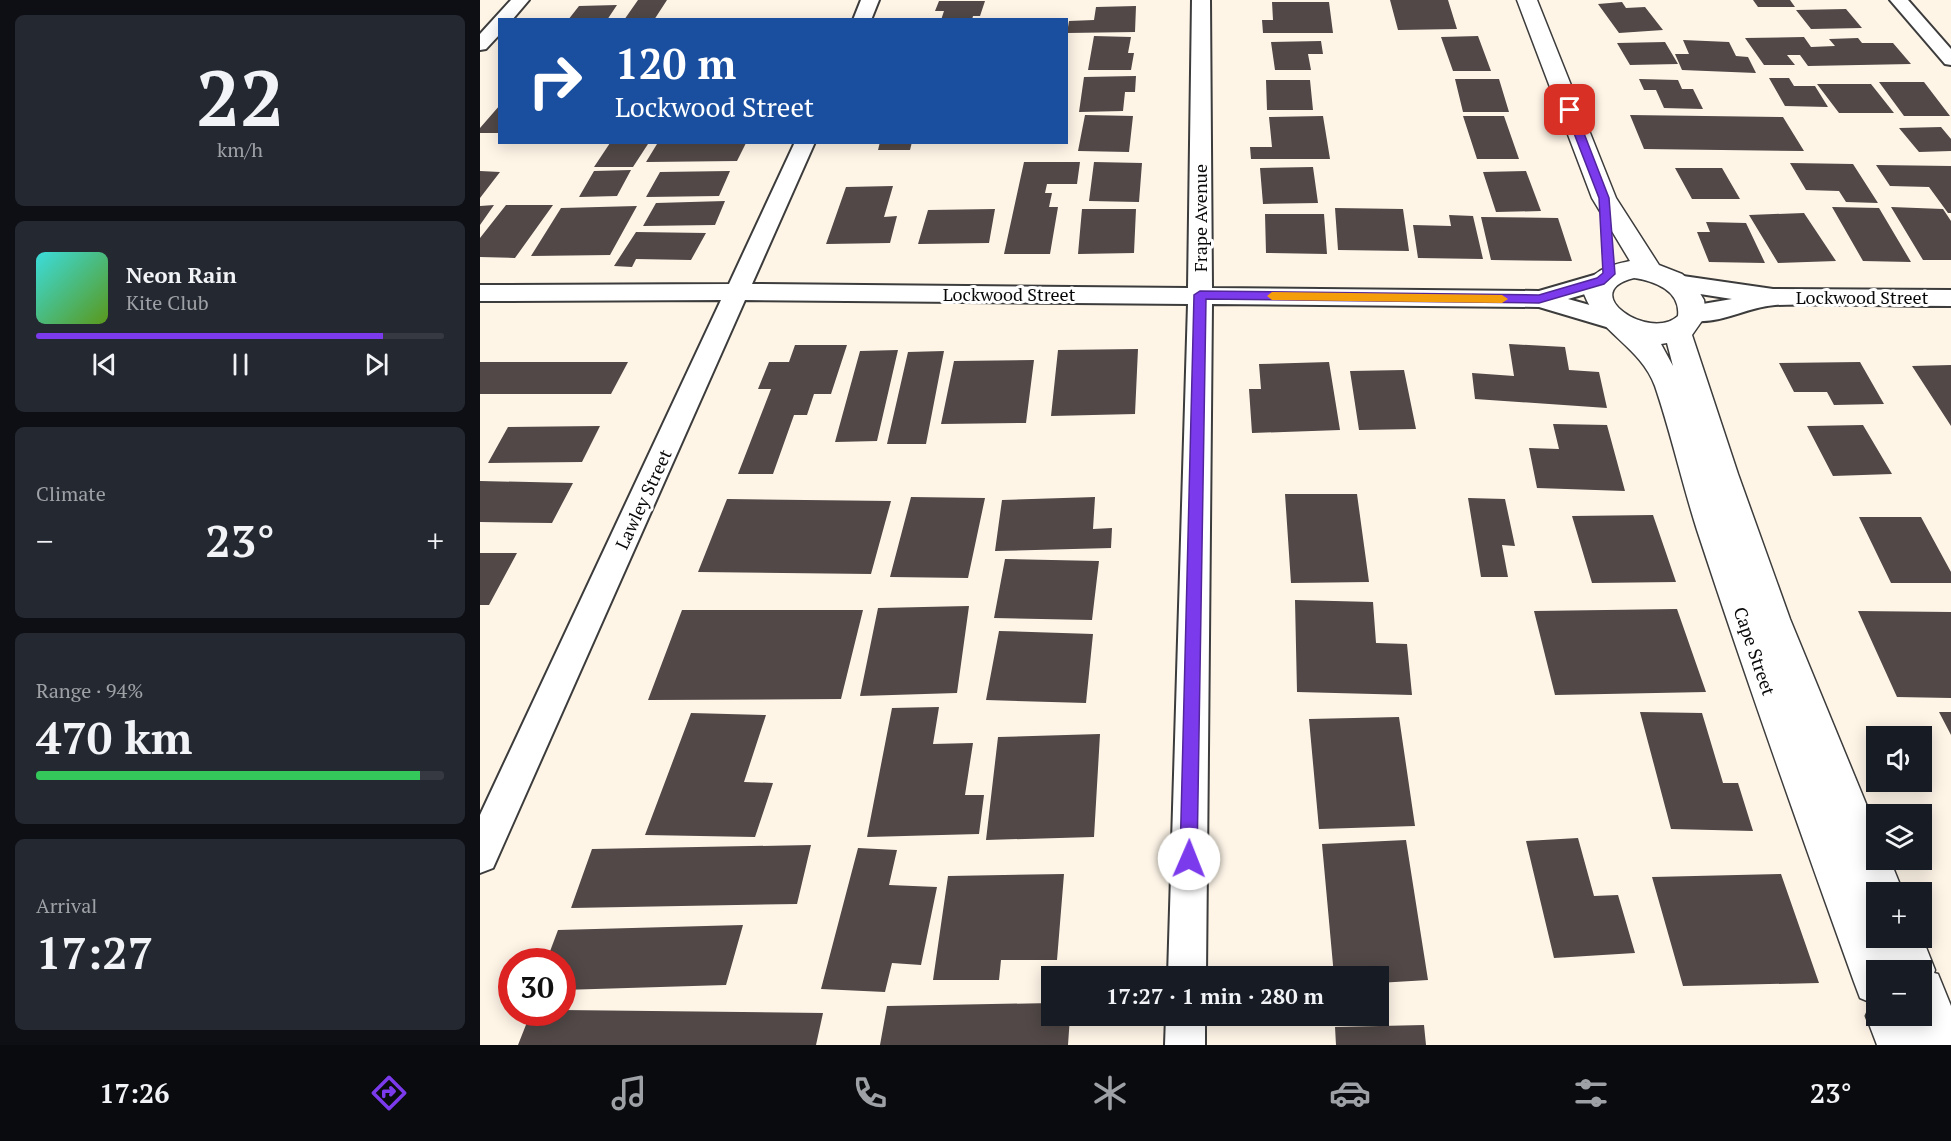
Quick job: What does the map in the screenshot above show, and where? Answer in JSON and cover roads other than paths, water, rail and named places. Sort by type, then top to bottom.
[{"type":"street","points":[[504,18],[520,0]]},
{"type":"street","points":[[863,18],[870,0]]},
{"type":"street","name":"Frape Avenue","points":[[1186,966],[1200,295],[1201,0]]},
{"type":"street","points":[[1527,0],[1604,198],[1649,271]]},
{"type":"street","points":[[1899,0],[1951,60]]},
{"type":"street","points":[[480,45],[498,24]]},
{"type":"street","name":"Lawley Street","points":[[480,855],[804,144]]},
{"type":"street","points":[[1604,198],[1605,278],[1597,290],[1598,300],[1603,310],[1619,324],[1657,335],[1685,322],[1692,302],[1686,292],[1676,283],[1649,271],[1634,269],[1605,278]]},
{"type":"street","name":"Lockwood Street","points":[[1539,299],[1605,278]]},
{"type":"street","name":"Lockwood Street","points":[[1676,283],[1773,297],[1951,298]]},
{"type":"street","name":"Lockwood Street","points":[[480,293],[737,292],[1539,299],[1619,324]]},
{"type":"street","name":"Lockwood Street","points":[[1685,322],[1773,297]]},
{"type":"street","name":"Cape Street","points":[[1685,322],[1722,474],[1772,619],[1878,882]]},
{"type":"street","name":"Cape Street","points":[[1619,324],[1651,352],[1669,384],[1702,496],[1765,680],[1868,960]]},
{"type":"street","points":[[1932,1015],[1944,1045]]},
{"type":"street","points":[[1185,1045],[1186,1026]]},
{"type":"street","points":[[1893,1026],[1900,1045]]}]
